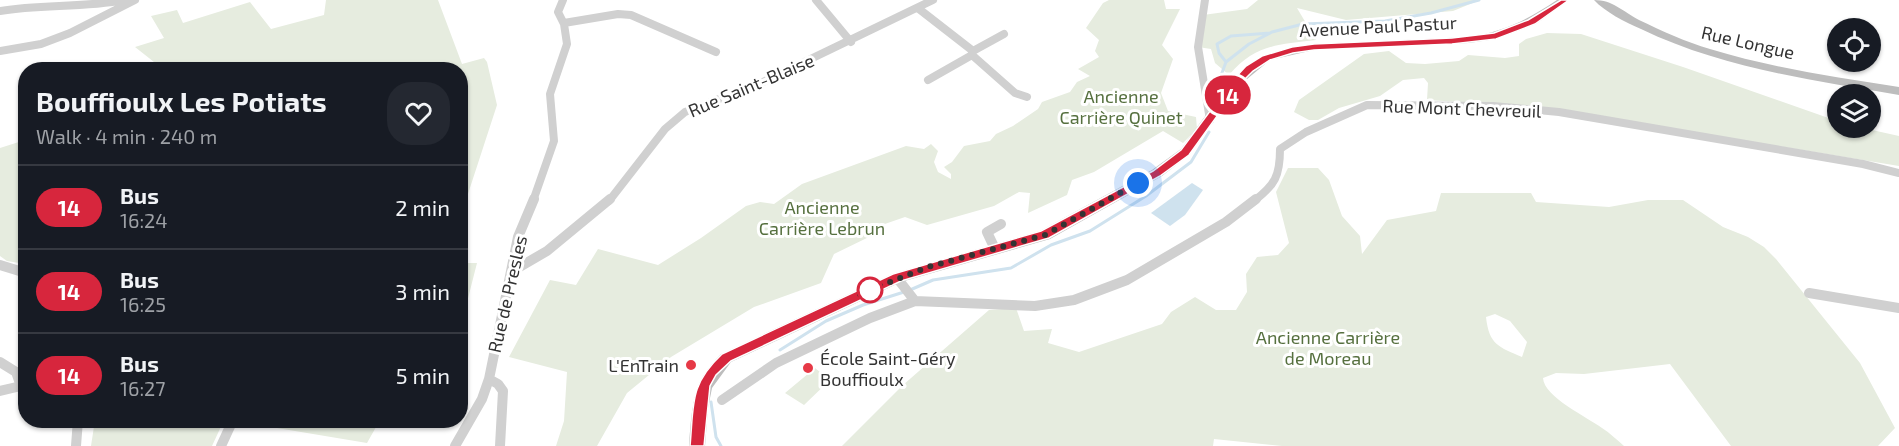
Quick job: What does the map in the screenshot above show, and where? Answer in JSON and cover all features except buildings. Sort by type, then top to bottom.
[{"type":"main road","name":"Avenue Paul Pastur","points":[[697,446],[703,386],[712,371],[726,357],[907,291],[994,249],[1045,235],[1156,173],[1185,153],[1238,81],[1250,69],[1278,54],[1314,47],[1469,40],[1496,36],[1532,22],[1564,0]]},
{"type":"main road","name":"Rue Longue","points":[[1599,0],[1634,24],[1703,52],[1899,91]]},
{"type":"street","points":[[0,11],[17,7],[79,7],[124,0]]},
{"type":"street","points":[[0,51],[41,44],[70,33],[135,0]]},
{"type":"street","name":"Rue de Presles","points":[[468,423],[482,399],[489,379],[518,237],[537,192],[554,141],[550,94],[567,44],[564,22],[558,12],[563,0]]},
{"type":"street","points":[[816,0],[851,42]]},
{"type":"street","name":"Rue Saint-Blaise","points":[[511,272],[547,251],[608,202],[665,129],[685,112],[761,83],[851,42],[933,0]]},
{"type":"street","points":[[1204,0],[1198,47],[1210,120]]},
{"type":"street","points":[[919,9],[1015,93],[1028,97]]},
{"type":"street","points":[[564,22],[618,14],[631,15],[716,52]]},
{"type":"street","points":[[928,80],[1004,34]]},
{"type":"street","name":"Rue Mont Chevreuil","points":[[722,400],[776,363],[870,318],[907,291],[1035,306],[1074,300],[1127,280],[1226,222],[1257,199],[1273,184],[1280,169],[1280,149],[1306,132],[1367,105],[1493,106],[1559,112],[1863,164],[1899,173]]},
{"type":"street","points":[[994,249],[987,232],[1001,224]]},
{"type":"street","points":[[0,266],[18,271]]},
{"type":"street","points":[[1809,293],[1899,308]]},
{"type":"street","points":[[0,362],[16,372],[18,376]]},
{"type":"street","points":[[489,379],[498,384],[503,391],[500,446]]},
{"type":"street","points":[[0,392],[18,388]]},
{"type":"street","points":[[76,446],[77,428]]},
{"type":"street","points":[[221,446],[229,428]]},
{"type":"street","name":"Rue de Presles","points":[[455,446],[465,428]]},
{"type":"green space","points":[[326,0],[438,0],[461,62],[154,62],[135,47],[164,38],[151,16],[177,10],[183,23],[250,2],[271,29],[324,15]]},
{"type":"green space","points":[[1109,0],[1164,0],[1166,9],[1180,9],[1162,45],[1173,59],[1161,93],[1168,111],[1196,117],[1197,129],[1183,143],[1163,131],[1094,172],[1072,180],[1067,195],[1028,213],[1030,193],[1019,192],[994,206],[927,225],[905,217],[879,226],[871,236],[834,254],[821,283],[754,307],[671,357],[627,393],[597,446],[556,446],[564,421],[567,372],[509,357],[550,280],[576,285],[598,249],[658,265],[746,206],[760,202],[774,204],[802,184],[906,146],[924,149],[931,144],[938,151],[934,162],[938,172],[951,179],[951,174],[944,167],[952,162],[964,146],[990,141],[996,134],[1013,126],[1038,109],[1042,102],[1070,92],[1077,82],[1090,76],[1078,69],[1099,57],[1095,51],[1099,40],[1086,28],[1103,3]]},
{"type":"green space","points":[[1258,0],[1480,0],[1453,11],[1346,20],[1297,8],[1316,40],[1278,45],[1258,52],[1248,57],[1229,75],[1215,63],[1211,49],[1198,47],[1203,15],[1247,9]]},
{"type":"green space","points":[[1547,33],[1581,34],[1683,67],[1827,117],[1827,138],[1881,138],[1881,132],[1899,136],[1899,166],[1541,107],[1427,100],[1428,83],[1424,78],[1403,80],[1380,96],[1339,108],[1318,120],[1309,120],[1294,112],[1299,100],[1364,54],[1389,51],[1406,63],[1425,64],[1459,61],[1468,55],[1505,58],[1519,56],[1519,44],[1526,39]]},
{"type":"green space","points":[[484,58],[487,62],[497,105],[468,194],[468,62]]},
{"type":"green space","points":[[18,142],[18,263],[7,261],[0,256],[0,148]]},
{"type":"green space","name":"Ancienne Carrière de Moreau","points":[[1288,168],[1318,168],[1329,180],[1342,216],[1360,236],[1362,254],[1387,220],[1436,211],[1441,193],[1531,193],[1536,202],[1609,207],[1648,200],[1683,200],[1723,227],[1748,237],[1764,247],[1776,259],[1860,363],[1895,428],[1878,446],[1731,446],[1670,364],[1584,374],[1556,373],[1543,378],[1545,385],[1558,399],[1605,430],[1624,446],[1282,446],[1214,439],[1213,446],[842,446],[903,385],[989,310],[1016,308],[1024,331],[1052,329],[1048,343],[1079,352],[1162,324],[1171,312],[1195,297],[1216,310],[1236,310],[1247,292],[1246,274],[1257,257],[1278,255],[1289,243],[1276,192]],"holes":[[[1495,314],[1510,321],[1527,342],[1522,357],[1496,344],[1487,326],[1486,317]]]},
{"type":"green space","points":[[468,263],[477,263],[468,298]]},
{"type":"green space","points":[[815,368],[830,380],[804,405],[785,393]]},
{"type":"green space","points":[[94,428],[220,428],[212,446],[91,446]]},
{"type":"green space","points":[[277,428],[375,428],[367,443]]},
{"type":"water","points":[[1192,183],[1203,190],[1185,215],[1170,226],[1151,213]]},
{"type":"waterway","points":[[1226,62],[1249,44],[1272,32],[1303,24],[1385,21],[1431,13],[1479,0]]},
{"type":"waterway","points":[[1226,62],[1219,53],[1217,44],[1231,36],[1270,33]]},
{"type":"waterway","points":[[1212,100],[1226,62]]},
{"type":"waterway","points":[[910,290],[933,280],[1011,268],[1051,245],[1090,231],[1146,196],[1191,162],[1209,132]]},
{"type":"waterway","points":[[780,350],[826,321],[863,305],[904,292]]},
{"type":"waterway","points":[[711,402],[716,437],[721,446]]},
{"type":"bus line","name":"14","points":[[697,446],[703,386],[712,371],[726,357],[897,278],[928,267],[1045,235],[1156,173],[1185,153],[1238,81],[1266,58],[1292,50],[1314,47],[1469,40],[1496,36],[1532,22],[1564,0]]},
{"type":"place","name":"L'EnTrain","points":[[691,365]]},
{"type":"place","name":"École Saint-Géry Bouffioulx","points":[[808,368]]},
{"type":"route","points":[[870,290],[860,294],[928,267],[1045,235],[1138,183]]},
{"type":"park label","name":"Ancienne Carrière Quinet","points":[[1121,106]]},
{"type":"park label","name":"Ancienne Carrière Lebrun","points":[[822,217]]}]
